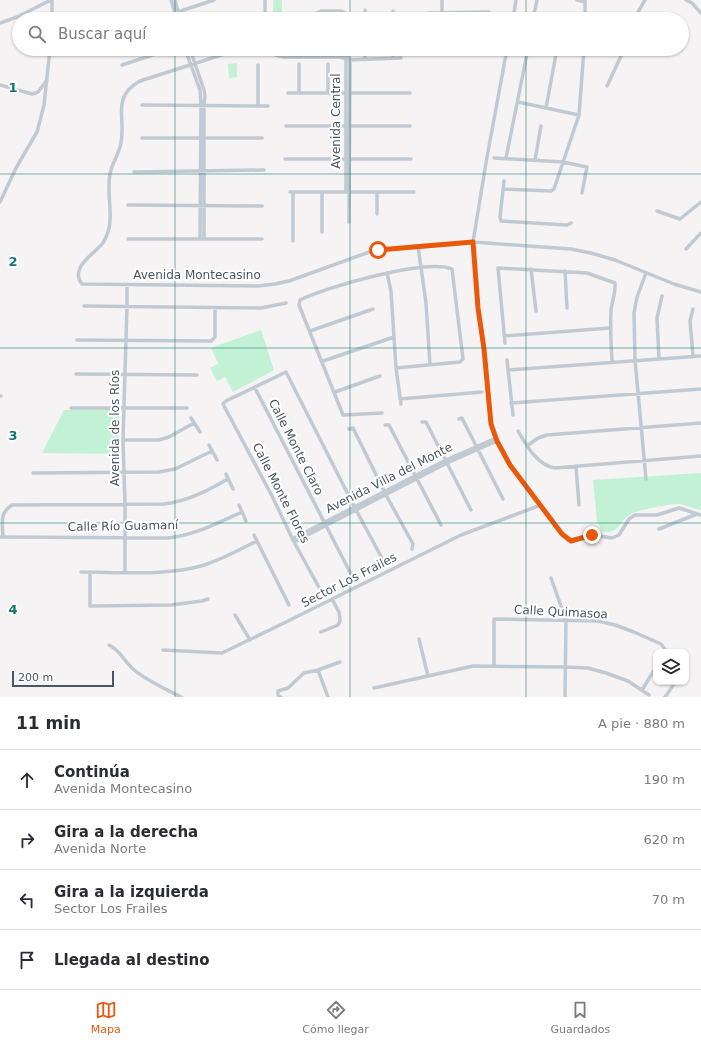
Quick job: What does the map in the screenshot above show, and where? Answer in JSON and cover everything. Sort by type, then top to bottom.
[{"type":"street","points":[[27,12],[51,0],[52,12]]},
{"type":"street","points":[[172,0],[176,12]]},
{"type":"street","points":[[175,0],[176,12]]},
{"type":"street","points":[[176,12],[214,0]]},
{"type":"street","points":[[265,0],[265,12]]},
{"type":"street","points":[[442,0],[442,12]]},
{"type":"street","points":[[513,12],[516,0]]},
{"type":"street","points":[[535,12],[537,0]]},
{"type":"street","points":[[577,0],[585,1],[586,12]]},
{"type":"street","points":[[638,12],[646,0]]},
{"type":"street","points":[[686,0],[692,3],[701,13]]},
{"type":"street","points":[[692,3],[695,0]]},
{"type":"street","points":[[318,12],[344,12]]},
{"type":"street","points":[[0,23],[12,19]]},
{"type":"street","points":[[0,202],[16,168],[37,132],[44,106],[50,56]]},
{"type":"street","points":[[122,65],[150,56]]},
{"type":"street","points":[[188,56],[200,90],[202,104],[202,239]]},
{"type":"street","points":[[192,56],[204,90],[205,96],[202,104]]},
{"type":"street","name":"Avenida Montecasino","points":[[218,56],[135,84],[131,86],[126,93],[122,102],[120,113],[122,142],[120,152],[110,174],[109,182],[109,230],[103,242],[81,267],[78,273],[78,280],[82,284],[258,286],[289,281],[372,251],[473,242],[571,249],[615,260],[674,284],[701,292]]},
{"type":"street","name":"Avenida Central","points":[[280,56],[292,56]]},
{"type":"street","name":"Avenida Central","points":[[323,56],[346,58],[348,93],[349,222]]},
{"type":"street","points":[[506,56],[473,242],[478,308],[484,349],[489,408],[491,424],[496,439],[510,465],[562,534],[571,541],[592,535],[612,538],[619,535],[629,519],[635,515],[657,515],[679,508],[699,514]]},
{"type":"street","points":[[506,158],[527,56]]},
{"type":"street","points":[[546,108],[556,56]]},
{"type":"street","points":[[503,189],[551,192],[554,189],[579,115],[583,56]]},
{"type":"street","points":[[607,86],[621,56]]},
{"type":"street","points":[[346,58],[401,58]]},
{"type":"street","points":[[299,64],[299,93]]},
{"type":"street","points":[[328,64],[328,93]]},
{"type":"street","points":[[258,65],[258,106]]},
{"type":"street","points":[[0,85],[32,94],[38,92],[48,80]]},
{"type":"street","points":[[288,93],[410,93]]},
{"type":"street","points":[[518,102],[579,115]]},
{"type":"street","points":[[142,105],[202,104],[268,106]]},
{"type":"street","points":[[286,126],[410,126]]},
{"type":"street","points":[[535,160],[541,126]]},
{"type":"street","points":[[142,138],[262,138]]},
{"type":"street","points":[[494,158],[563,162],[587,167],[582,193]]},
{"type":"street","points":[[285,159],[410,159]]},
{"type":"street","points":[[134,172],[264,170]]},
{"type":"street","points":[[504,181],[500,217],[502,221],[567,225],[571,223]]},
{"type":"street","points":[[293,242],[292,192],[414,192]]},
{"type":"street","points":[[322,192],[322,232]]},
{"type":"street","points":[[377,192],[377,214]]},
{"type":"street","points":[[657,211],[680,219],[701,202]]},
{"type":"street","points":[[128,205],[262,206]]},
{"type":"street","points":[[686,249],[701,233]]},
{"type":"street","points":[[128,239],[262,239]]},
{"type":"street","points":[[418,246],[426,298],[430,365]]},
{"type":"street","points":[[382,413],[343,415],[299,305],[300,300],[365,278],[387,273],[421,268],[447,267],[452,269],[463,357],[460,362],[396,368]]},
{"type":"street","points":[[505,343],[498,268],[587,273],[615,283],[616,289],[611,310],[610,328],[612,361]]},
{"type":"street","points":[[531,269],[536,311]]},
{"type":"street","points":[[565,271],[567,308]]},
{"type":"street","points":[[387,273],[391,291],[396,368],[401,404]]},
{"type":"street","points":[[646,273],[637,297],[634,313],[635,360],[646,479]]},
{"type":"street","name":"Avenida de los Ríos","points":[[125,572],[125,472],[123,407],[127,285]]},
{"type":"street","points":[[659,359],[657,318],[662,296]]},
{"type":"street","points":[[84,306],[261,308],[286,303]]},
{"type":"street","points":[[77,340],[211,341],[215,337],[215,308]]},
{"type":"street","points":[[310,331],[373,309]]},
{"type":"street","points":[[693,309],[690,321],[693,356]]},
{"type":"street","points":[[504,336],[610,328]]},
{"type":"street","points":[[322,361],[394,337]]},
{"type":"street","points":[[508,370],[612,361],[701,356]]},
{"type":"street","points":[[506,360],[513,415]]},
{"type":"street","points":[[255,388],[286,372],[355,509],[383,560],[382,564]]},
{"type":"street","points":[[76,374],[197,375]]},
{"type":"street","points":[[335,392],[380,376]]},
{"type":"street","name":"Calle Monte Flores","points":[[255,388],[226,401],[223,404],[321,591],[320,595]]},
{"type":"street","name":"Calle Monte Claro","points":[[255,388],[352,576],[351,578]]},
{"type":"street","points":[[511,403],[701,388]]},
{"type":"street","points":[[400,399],[482,392]]},
{"type":"street","points":[[71,408],[187,408]]},
{"type":"street","points":[[191,418],[200,432]]},
{"type":"street","points":[[458,419],[462,418],[503,499]]},
{"type":"street","points":[[422,422],[426,422],[471,510]]},
{"type":"street","points":[[527,446],[538,438],[547,435],[701,423]]},
{"type":"street","points":[[123,440],[159,440],[169,437],[194,424]]},
{"type":"street","points":[[385,425],[390,425],[441,525]]},
{"type":"street","points":[[349,429],[353,428],[385,493],[413,544],[412,548]]},
{"type":"street","points":[[518,431],[527,446],[542,464],[555,468],[701,456]]},
{"type":"street","name":"Avenida Villa del Monte","points":[[293,540],[447,461],[496,439]]},
{"type":"street","points":[[209,445],[217,460]]},
{"type":"street","points":[[33,473],[159,472],[175,469],[212,451]]},
{"type":"street","points":[[576,466],[579,505]]},
{"type":"street","points":[[226,474],[233,489]]},
{"type":"street","points":[[1,537],[2,512],[12,505],[152,504],[176,502],[204,492],[228,479]]},
{"type":"street","points":[[239,505],[246,521]]},
{"type":"street","name":"Sector Los Frailes","points":[[163,650],[222,653],[461,535],[541,505]]},
{"type":"street","name":"Calle Río Guamaní","points":[[1,537],[178,537],[210,527],[242,512]]},
{"type":"street","points":[[659,530],[699,514]]},
{"type":"street","points":[[254,534],[289,604]]},
{"type":"street","points":[[82,572],[170,571],[188,569],[218,560],[257,541]]},
{"type":"street","points":[[90,572],[90,606],[171,605],[208,599]]},
{"type":"street","points":[[551,578],[566,620],[565,697]]},
{"type":"street","points":[[321,632],[338,625],[340,621],[339,612],[332,599]]},
{"type":"street","points":[[235,615],[250,640]]},
{"type":"street","name":"Calle Quimasoa","points":[[494,666],[494,619],[598,621],[634,632],[661,644],[665,649]]},
{"type":"street","points":[[419,639],[428,676]]},
{"type":"street","points":[[109,645],[121,653],[129,665],[143,677],[181,697]]},
{"type":"street","points":[[281,697],[278,695],[278,691],[288,688],[304,673],[318,670],[340,662]]},
{"type":"street","points":[[374,688],[473,666],[566,667],[588,668],[606,673],[628,681],[649,695]]},
{"type":"street","points":[[318,670],[328,697]]},
{"type":"street","points":[[642,690],[653,672]]},
{"type":"street","points":[[665,697],[673,685]]},
{"type":"green space","points":[[273,0],[282,0],[282,12],[273,12]]},
{"type":"green space","points":[[237,63],[237,77],[229,78],[228,64]]},
{"type":"green space","points":[[261,330],[274,370],[233,392],[225,377],[217,381],[210,368],[218,364],[221,369],[211,348]]},
{"type":"green space","points":[[119,409],[119,454],[42,453],[64,410]]},
{"type":"green space","points":[[701,473],[701,510],[680,504],[655,507],[631,514],[615,530],[608,532],[602,531],[597,521],[593,480]]},
{"type":"route","points":[[378,250],[473,242],[478,308],[484,349],[489,408],[491,424],[497,441],[510,465],[562,534],[571,541],[592,535]]}]
